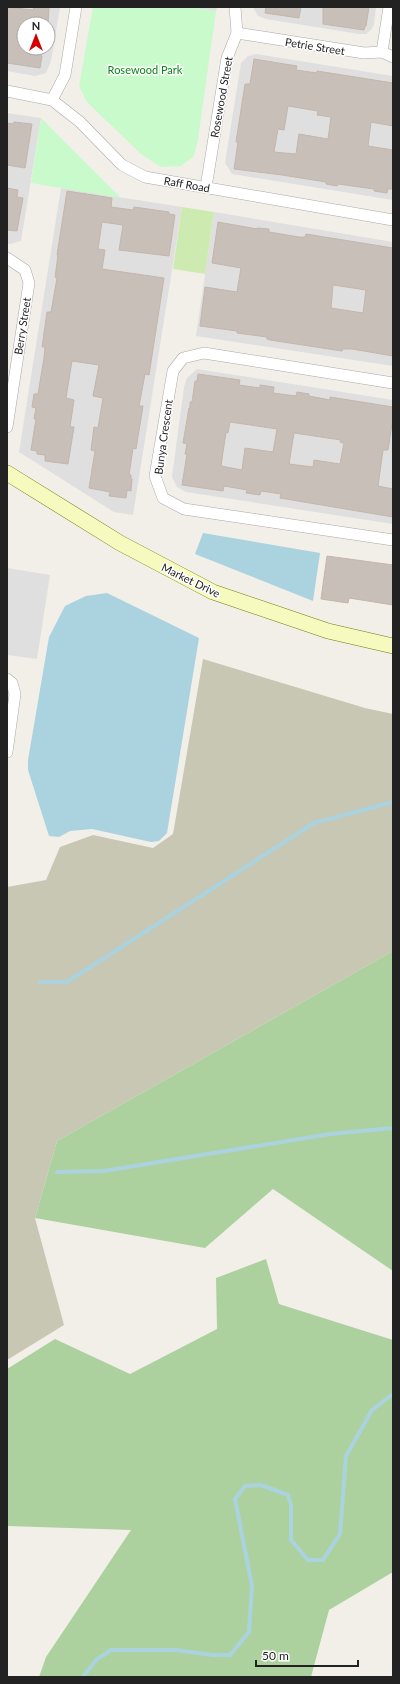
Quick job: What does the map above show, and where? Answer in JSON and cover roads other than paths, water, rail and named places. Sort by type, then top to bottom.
[{"type":"street","points":[[52,100],[65,74],[76,7]]},
{"type":"street","name":"Rosewood Street","points":[[206,188],[227,58],[236,34],[235,7]]},
{"type":"street","points":[[382,52],[389,7]]},
{"type":"street","name":"Petrie Street","points":[[236,34],[364,53],[382,52],[393,57]]},
{"type":"street","name":"Raff Road","points":[[7,91],[52,100],[80,122],[122,165],[145,177],[393,220]]},
{"type":"street","name":"Berry Street","points":[[7,258],[25,270],[29,283],[7,427]]},
{"type":"street","name":"Bunya Crescent","points":[[393,383],[204,353],[183,358],[173,371],[155,476],[163,498],[184,509],[393,540]]},
{"type":"street","name":"Market Drive","points":[[7,474],[120,543],[213,592],[328,631],[393,646]]},
{"type":"street","points":[[7,679],[12,683],[15,694],[7,752]]},
{"type":"water","points":[[203,533],[320,553],[313,601],[195,554]]},
{"type":"water","points":[[107,593],[199,638],[167,833],[159,841],[151,842],[92,829],[70,831],[59,837],[49,836],[28,770],[28,760],[49,637],[65,606],[86,596]]},
{"type":"waterway","points":[[40,982],[67,982],[314,823],[393,802]]},
{"type":"waterway","points":[[57,1172],[104,1171],[330,1134],[393,1128]]},
{"type":"waterway","points":[[83,1677],[96,1660],[111,1650],[175,1650],[213,1655],[230,1655],[249,1632],[252,1586],[235,1499],[245,1486],[261,1485],[288,1495],[291,1505],[291,1540],[308,1560],[323,1560],[340,1534],[346,1456],[372,1410],[393,1394]]},
{"type":"park label","name":"Rosewood Park","points":[[145,69]]}]
